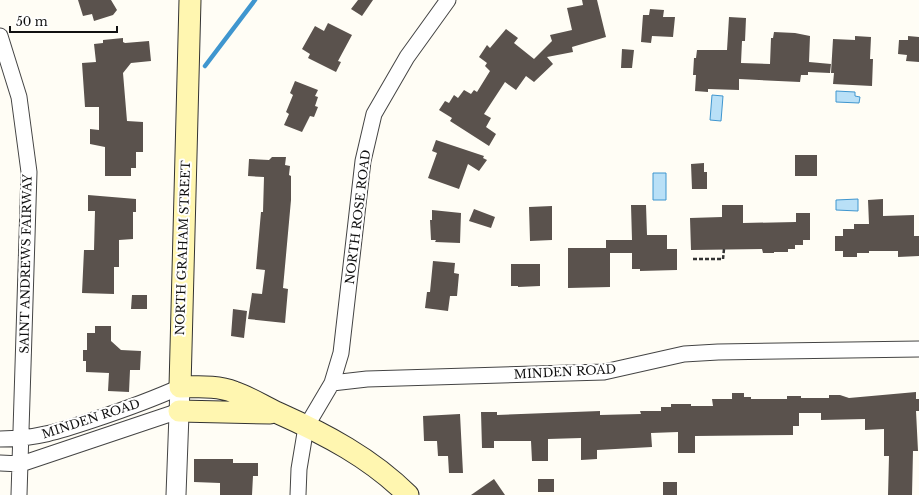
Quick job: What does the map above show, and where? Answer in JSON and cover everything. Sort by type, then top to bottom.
[{"type":"main road","name":"NORTH GRAHAM STREET","points":[[180,387],[190,0]]},
{"type":"main road","points":[[180,387],[214,388],[233,391],[342,445],[366,460],[408,495]]},
{"type":"main road","points":[[179,411],[278,413]]},
{"type":"street","name":"NORTH ROSE ROAD","points":[[332,383],[341,353],[363,161],[374,114],[407,57],[448,0]]},
{"type":"street","name":"SAINT ANDREWS FAIRWAY","points":[[0,36],[19,97],[29,172],[20,495]]},
{"type":"street","name":"MINDEN ROAD","points":[[332,383],[367,379],[604,372],[684,354],[718,352],[919,349]]},
{"type":"street","points":[[298,495],[299,468],[306,427],[332,383]]},
{"type":"street","name":"NORTH GRAHAM STREET","points":[[176,495],[180,387]]},
{"type":"street","name":"MINDEN ROAD","points":[[0,439],[22,439],[44,436],[143,404],[180,387]]},
{"type":"street","name":"MINDEN ROAD","points":[[0,463],[20,464],[179,411]]},
{"type":"path","points":[[693,259],[723,259],[724,249]]},
{"type":"water","points":[[836,91],[855,92],[855,96],[860,97],[859,103],[836,102]]},
{"type":"water","points":[[712,95],[723,96],[721,121],[710,120]]},
{"type":"water","points":[[653,173],[666,173],[666,200],[653,200]]},
{"type":"water","points":[[858,199],[858,211],[836,210],[836,200]]},
{"type":"building","points":[[78,0],[111,0],[117,10],[113,15],[94,21],[92,14],[83,16]]},
{"type":"building","points":[[358,0],[373,0],[362,16],[351,9]]},
{"type":"building","points":[[582,0],[597,0],[606,37],[572,47],[573,52],[547,57],[553,64],[534,82],[526,76],[516,90],[505,82],[484,114],[491,118],[486,127],[496,134],[489,146],[450,121],[452,118],[439,110],[445,101],[449,103],[454,95],[458,98],[464,90],[471,94],[474,90],[477,92],[490,71],[485,66],[487,63],[479,57],[487,45],[490,48],[506,29],[518,38],[514,43],[534,59],[552,41],[550,35],[572,30],[567,8],[583,5]]},
{"type":"building","points":[[650,9],[664,10],[663,17],[675,17],[673,37],[652,36],[651,43],[641,42],[643,15],[649,15]]},
{"type":"building","points":[[729,17],[746,18],[745,41],[742,41],[741,63],[770,64],[771,38],[773,38],[774,32],[795,33],[810,36],[809,62],[831,64],[830,73],[808,72],[808,75],[801,75],[800,82],[739,79],[739,90],[708,89],[708,92],[695,91],[696,75],[693,75],[694,58],[696,58],[697,50],[727,50]]},
{"type":"building","points":[[328,23],[352,35],[338,61],[341,62],[336,72],[308,58],[310,54],[302,49],[315,26],[324,31]]},
{"type":"building","points":[[855,36],[871,37],[870,59],[873,59],[872,86],[833,84],[834,73],[831,73],[833,39],[855,40]]},
{"type":"building","points":[[908,36],[919,37],[919,62],[906,61],[907,55],[898,54],[899,40],[908,40]]},
{"type":"building","points":[[123,38],[123,42],[125,43],[149,41],[151,61],[131,63],[123,73],[127,121],[143,122],[143,152],[136,152],[136,168],[131,168],[131,176],[105,176],[105,147],[90,144],[90,129],[99,130],[99,107],[85,107],[82,63],[96,62],[94,44],[103,43],[103,40]]},
{"type":"building","points":[[622,49],[634,50],[632,68],[621,68]]},
{"type":"building","points":[[295,81],[318,90],[315,96],[318,97],[315,106],[318,107],[314,117],[310,116],[302,132],[284,125],[289,114],[286,112],[293,95],[290,93]]},
{"type":"building","points":[[436,140],[484,156],[483,158],[487,160],[479,171],[468,164],[459,189],[428,178],[437,153],[432,151]]},
{"type":"building","points":[[795,155],[817,155],[817,176],[795,176]]},
{"type":"building","points":[[272,157],[286,157],[285,165],[290,166],[289,175],[291,176],[291,200],[283,288],[288,289],[285,323],[248,319],[252,293],[262,294],[265,270],[256,269],[261,212],[263,212],[264,177],[248,176],[249,159],[269,160]]},
{"type":"building","points":[[704,163],[704,172],[707,172],[707,189],[692,189],[691,164]]},
{"type":"building","points":[[88,195],[136,199],[136,212],[133,212],[133,239],[119,240],[119,267],[114,267],[114,294],[82,293],[84,250],[94,250],[95,211],[88,211]]},
{"type":"building","points":[[883,199],[883,216],[914,215],[914,236],[919,236],[919,256],[898,257],[898,251],[869,251],[869,253],[857,253],[857,257],[843,257],[843,251],[835,251],[835,236],[843,236],[843,229],[854,229],[854,224],[869,224],[868,200]]},
{"type":"building","points":[[631,205],[646,205],[647,235],[667,235],[667,249],[677,249],[677,270],[640,271],[640,269],[632,269],[632,253],[610,253],[610,287],[568,288],[568,248],[606,248],[606,240],[632,240]]},
{"type":"building","points":[[722,205],[743,205],[743,223],[796,222],[796,213],[810,213],[810,240],[803,240],[803,245],[795,245],[795,249],[788,249],[788,252],[763,253],[762,249],[691,250],[690,218],[722,217]]},
{"type":"building","points":[[552,206],[552,240],[530,241],[529,207]]},
{"type":"building","points":[[474,209],[495,217],[491,228],[469,221]]},
{"type":"building","points":[[432,210],[461,213],[460,243],[435,242],[436,240],[431,240],[430,220],[432,220]]},
{"type":"building","points":[[433,261],[455,263],[454,273],[459,274],[457,296],[450,296],[448,311],[425,308],[427,292],[430,292]]},
{"type":"building","points":[[511,264],[540,264],[540,286],[511,286]]},
{"type":"building","points":[[132,295],[147,295],[147,309],[131,309]]},
{"type":"building","points":[[233,309],[247,311],[244,338],[231,336]]},
{"type":"building","points":[[95,326],[111,326],[111,341],[121,350],[141,351],[140,370],[130,370],[129,392],[108,391],[109,373],[86,372],[86,361],[83,361],[83,350],[87,350],[87,333],[95,333]]},
{"type":"building","points":[[916,392],[916,399],[919,399],[919,411],[916,411],[918,451],[913,451],[912,495],[888,495],[889,456],[884,456],[884,429],[865,430],[865,419],[821,420],[821,413],[799,413],[799,426],[793,426],[793,435],[695,436],[695,453],[678,453],[678,432],[651,433],[652,447],[597,450],[597,459],[581,460],[581,438],[548,439],[548,461],[532,461],[531,441],[494,441],[494,448],[482,448],[481,412],[497,412],[497,415],[600,411],[600,415],[641,414],[640,411],[661,411],[661,407],[671,407],[671,404],[713,406],[712,399],[732,399],[732,393],[744,393],[744,397],[751,397],[751,399],[787,399],[787,396],[801,396],[801,398],[829,398],[829,395],[840,395],[849,398]]},
{"type":"building","points":[[460,414],[463,473],[449,473],[448,456],[438,456],[437,441],[424,441],[423,416]]},
{"type":"building","points":[[194,459],[233,459],[233,463],[258,463],[258,476],[253,476],[252,495],[220,495],[220,483],[194,482]]},
{"type":"building","points":[[494,479],[505,495],[471,495]]},
{"type":"building","points":[[538,479],[554,479],[554,492],[538,492]]},
{"type":"building","points":[[663,482],[677,482],[677,495],[663,495]]},
{"type":"waterway","points":[[205,66],[255,0]]}]
